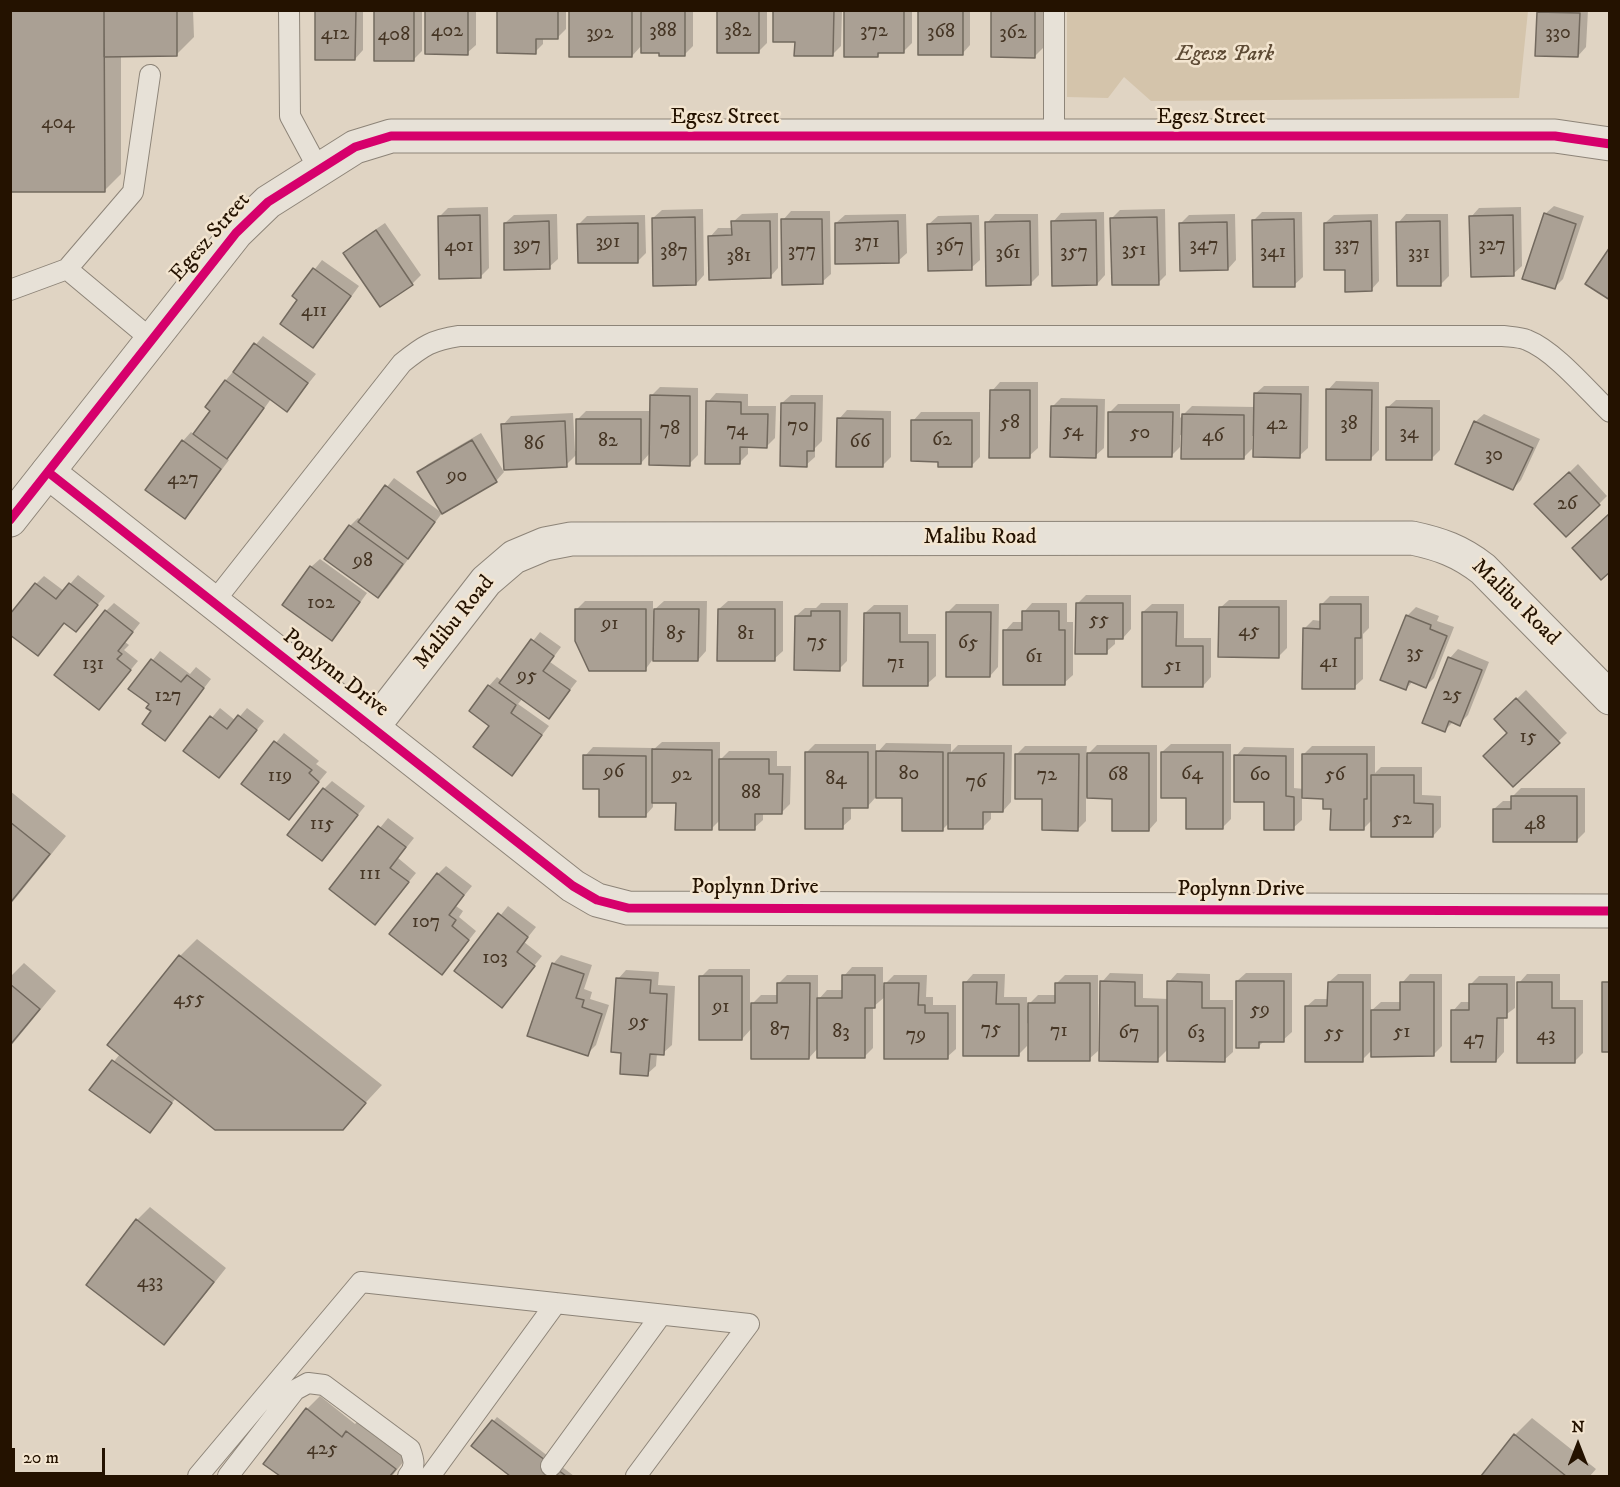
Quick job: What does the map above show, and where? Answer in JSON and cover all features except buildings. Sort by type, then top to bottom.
[{"type":"street","name":"Egesz Street","points":[[10,520],[236,233],[268,202],[355,147],[391,136],[1054,138],[1555,136],[1610,144]]},
{"type":"street","name":"Poplynn Drive","points":[[48,472],[573,886],[597,900],[628,908],[1610,910]]},
{"type":"street","name":"Malibu Road","points":[[372,728],[486,580],[514,557],[545,544],[571,539],[1412,538],[1438,544],[1465,555],[1483,569],[1610,698]]},
{"type":"lane","points":[[289,10],[290,116],[319,170]]},
{"type":"lane","points":[[1054,10],[1054,138]]},
{"type":"lane","points":[[10,290],[67,269],[133,192],[150,75]]},
{"type":"lane","points":[[67,269],[152,340]]},
{"type":"lane","points":[[213,603],[402,363],[437,339],[459,336],[1503,336],[1525,339],[1538,345],[1552,355],[1610,412]]},
{"type":"lane","points":[[198,1476],[361,1282],[749,1324],[636,1476]]},
{"type":"lane","points":[[430,1476],[556,1303]]},
{"type":"lane","points":[[551,1466],[661,1315]]},
{"type":"lane","points":[[228,1476],[295,1390],[308,1383],[324,1385],[410,1449],[414,1461],[412,1471],[408,1476]]},
{"type":"green space","name":"Egesz Park","points":[[1067,11],[1528,11],[1519,98],[1151,101],[1124,77],[1108,98],[1067,97]]},
{"type":"cycle path","points":[[10,520],[236,233],[268,202],[355,147],[391,136],[1555,136],[1610,144]]},
{"type":"cycle path","points":[[48,472],[573,886],[597,900],[628,908],[1610,911]]}]
